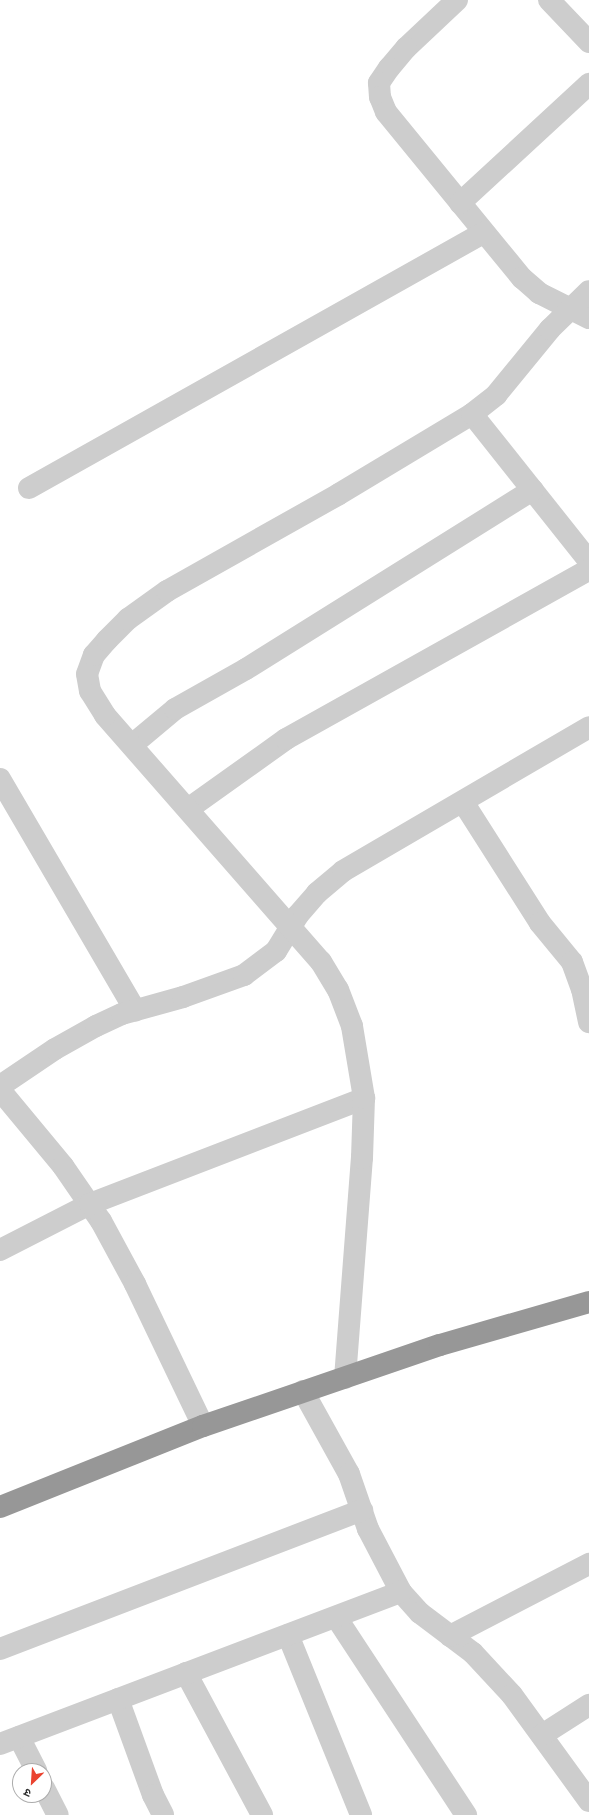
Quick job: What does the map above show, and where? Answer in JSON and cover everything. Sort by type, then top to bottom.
[{"type":"highway","points":[[0,1507],[203,1426],[303,1391],[462,1339],[589,1302]]},
{"type":"street","points":[[457,0],[406,48],[379,83],[380,97],[386,112],[483,233],[522,278],[539,293],[580,314]]},
{"type":"street","points":[[549,0],[589,42]]},
{"type":"street","points":[[460,203],[589,84]]},
{"type":"street","points":[[29,488],[483,233]]},
{"type":"street","points":[[345,1378],[362,1158],[364,1098],[352,1026],[338,990],[320,962],[105,715],[94,697],[87,674],[94,655],[128,619],[167,591],[339,494],[472,414],[496,395],[550,329],[580,314],[589,291]]},
{"type":"street","points":[[472,414],[589,561]]},
{"type":"street","points":[[132,745],[174,709],[246,669],[532,490]]},
{"type":"street","points":[[188,809],[286,739],[589,570]]},
{"type":"street","points":[[0,1086],[55,1049],[96,1026],[135,1010],[183,997],[244,974],[276,951],[298,915],[317,893],[343,871],[589,727]]},
{"type":"street","points":[[0,779],[135,1010]]},
{"type":"street","points":[[463,802],[540,923],[572,962],[582,990],[589,1022]]},
{"type":"street","points":[[0,1090],[90,1204],[135,1284],[203,1426]]},
{"type":"street","points":[[0,1250],[90,1204],[364,1098]]},
{"type":"street","points":[[303,1391],[349,1474],[384,1564],[401,1592],[420,1613],[473,1653],[498,1679],[542,1735],[589,1801]]},
{"type":"street","points":[[0,1649],[362,1510]]},
{"type":"street","points":[[450,1636],[589,1564]]},
{"type":"street","points":[[29,1763],[9,1740],[401,1592]]},
{"type":"street","points":[[336,1617],[466,1815]]},
{"type":"street","points":[[288,1635],[345,1780],[361,1815]]},
{"type":"street","points":[[186,1673],[262,1815]]},
{"type":"street","points":[[118,1699],[153,1795],[164,1815]]},
{"type":"street","points":[[542,1735],[589,1705]]},
{"type":"street","points":[[52,1803],[58,1815]]}]
